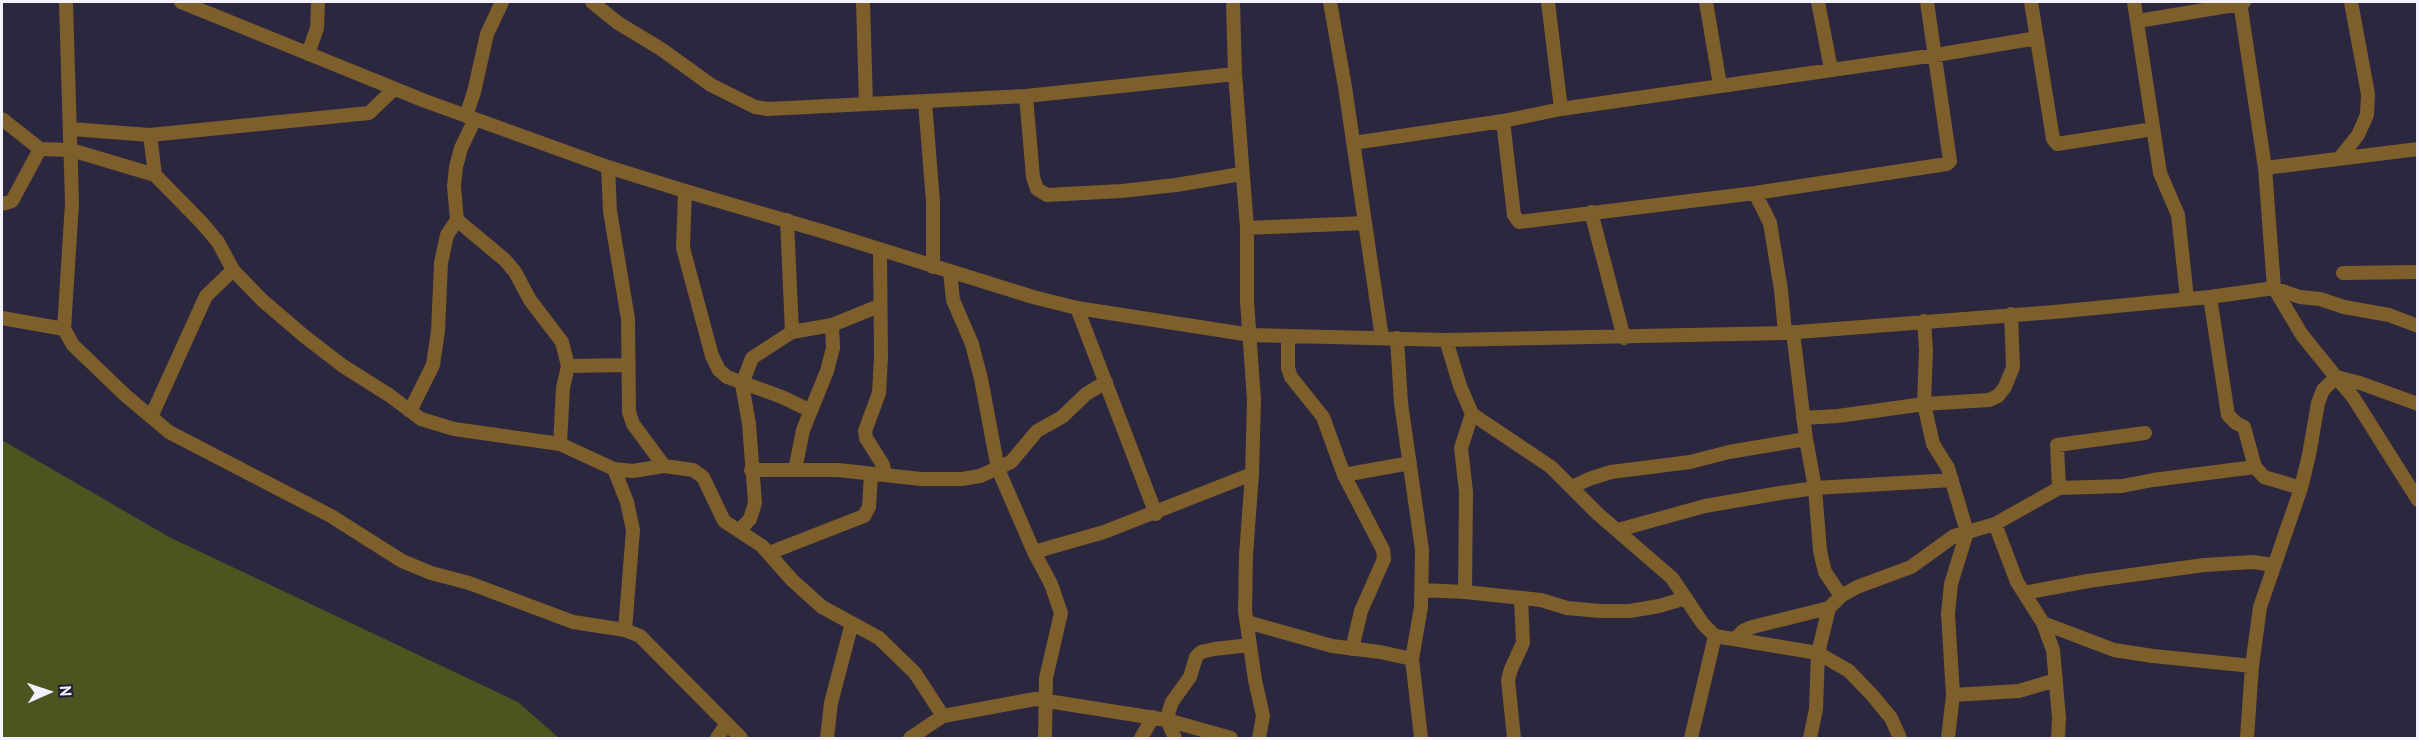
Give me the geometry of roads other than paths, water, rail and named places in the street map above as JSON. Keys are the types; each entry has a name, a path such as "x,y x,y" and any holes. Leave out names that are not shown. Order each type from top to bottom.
{"street":[{"path":"66,2 72,203 64,329 74,345 169,432 331,516 402,561 431,573 469,582 573,622 625,630 640,636 741,738"},
{"path":"181,2 470,118 685,192 787,220 1033,297 1077,308 1251,334 1288,337 1446,340 1624,338 1789,332 2210,297 2274,288 2300,297 2320,299 2344,307 2389,315 2418,326"},
{"path":"308,54 317,28 318,2"},
{"path":"410,411 433,365 438,332 441,263 447,235 456,220 454,186 456,167 470,118 487,34 502,2"},
{"path":"592,2 618,23 661,49 711,85 755,107 768,109 1026,96 1235,74"},
{"path":"863,2 866,103"},
{"path":"1233,2 1241,174 1247,228 1247,301 1254,400 1252,474 1246,555 1247,622 1263,716 1259,738"},
{"path":"1330,2 1345,87 1382,338"},
{"path":"1548,2 1561,109"},
{"path":"1706,2 1720,85"},
{"path":"1818,2 1831,69"},
{"path":"1503,121 1516,220 1523,222 1755,192 1949,163 1927,2"},
{"path":"2031,2 2053,139 2057,144 2153,129"},
{"path":"2134,2 2160,173 2178,215 2187,298"},
{"path":"2138,21 2241,2 2265,168 2274,288 2302,335 2353,397 2418,500"},
{"path":"2338,159 2358,135 2367,115 2368,94 2351,2"},
{"path":"1353,143 1503,121 1561,109 1936,55 2037,38"},
{"path":"71,129 150,135 369,113 394,89"},
{"path":"1026,96 1033,177 1036,189 1047,195 1122,191 1241,174"},
{"path":"925,102 933,202 933,267"},
{"path":"2,119 40,149 71,150 155,175 202,223 218,242 233,270 262,300 343,366 421,419 454,429 560,444 614,469 633,471 664,466 693,470 702,477 724,521 769,553 792,580 822,607 879,638 915,674 943,716"},
{"path":"150,135 155,175"},
{"path":"2,204 12,201 40,149"},
{"path":"2265,168 2418,149"},
{"path":"608,167 610,211 625,296 629,365 628,397 633,424 664,466"},
{"path":"685,192 683,248 712,356 719,370 727,378 782,397 811,411"},
{"path":"1755,192 1770,223 1815,488 1820,551 1825,572 1841,596"},
{"path":"1591,212 1624,338"},
{"path":"456,220 488,244 515,272 531,300 562,342 568,366 563,388 560,444"},
{"path":"787,220 792,332"},
{"path":"1247,228 1365,224"},
{"path":"769,553 864,516 869,507 878,474 883,465 866,438 865,431 879,393 880,250"},
{"path":"151,417 206,296 233,270"},
{"path":"950,271 953,300 972,344 981,379 998,469 1061,613 1046,678 1045,738"},
{"path":"2343,273 2418,272"},
{"path":"2210,297 2226,407 2231,420 2244,427 2255,467 2264,477 2301,488"},
{"path":"739,531 750,519 755,503 749,424 742,384 752,358 792,332 832,324 879,306"},
{"path":"1077,308 1156,514"},
{"path":"1803,418 1838,416 1924,404 1989,400 1998,396 2005,387 2013,367 2011,315"},
{"path":"2,318 64,329"},
{"path":"1924,321 1926,350 1924,404 1933,444 1945,462 1952,480 1967,532 1951,585 1948,614 1953,695 1948,738"},
{"path":"795,470 803,430 834,348 832,324"},
{"path":"1288,337 1288,368 1291,377 1323,417 1344,475 1383,550 1384,559 1361,611 1352,649"},
{"path":"1396,338 1401,403 1422,550 1422,590 1412,659 1421,738"},
{"path":"1446,340 1460,386 1472,414 1551,467 1598,514 1672,578 1703,624 1715,636 1818,653 1849,671 1891,718 1900,738"},
{"path":"568,366 629,365"},
{"path":"2336,377 2360,383 2418,405"},
{"path":"2247,738 2252,666 2260,607 2301,488 2318,403 2323,390 2336,377"},
{"path":"752,470 838,470 921,479 962,480 998,469 1011,462 1037,430 1062,417 1086,394 1106,382"},
{"path":"1465,592 1466,492 1461,448 1472,414"},
{"path":"2059,488 2057,445 2145,433"},
{"path":"1572,487 1611,472 1690,462 1729,452 1806,439"},
{"path":"1344,475 1410,463"},
{"path":"1735,639 1752,627 1829,608 1841,596 1857,587 1911,567 1940,544 1967,532 1995,524 2059,488 2122,486 2255,467"},
{"path":"614,469 627,502 633,530 625,630"},
{"path":"1034,552 1156,514 1252,474"},
{"path":"1618,530 1705,506 1815,488 1952,480"},
{"path":"1995,524 2017,582 2043,623 2053,650 2059,718 2058,738"},
{"path":"2024,593 2088,581 2204,565 2253,562 2273,565"},
{"path":"1422,590 1540,600 1567,608 1630,611 1686,598"},
{"path":"1514,738 1508,680 1510,669 1523,643 1521,598"},
{"path":"1810,738 1816,709 1818,653 1829,608"},
{"path":"1247,622 1309,640 1412,659"},
{"path":"827,738 831,703 852,623"},
{"path":"2043,623 2114,650 2252,666"},
{"path":"1691,738 1715,636"},
{"path":"1175,738 1167,720 1172,702 1190,677 1196,657 1208,651 1250,645"},
{"path":"1953,695 2019,692 2056,680"},
{"path":"910,738 943,716 1024,700 1153,717 1231,738"},
{"path":"1141,738 1153,717"},
{"path":"717,738 726,725"}]}
